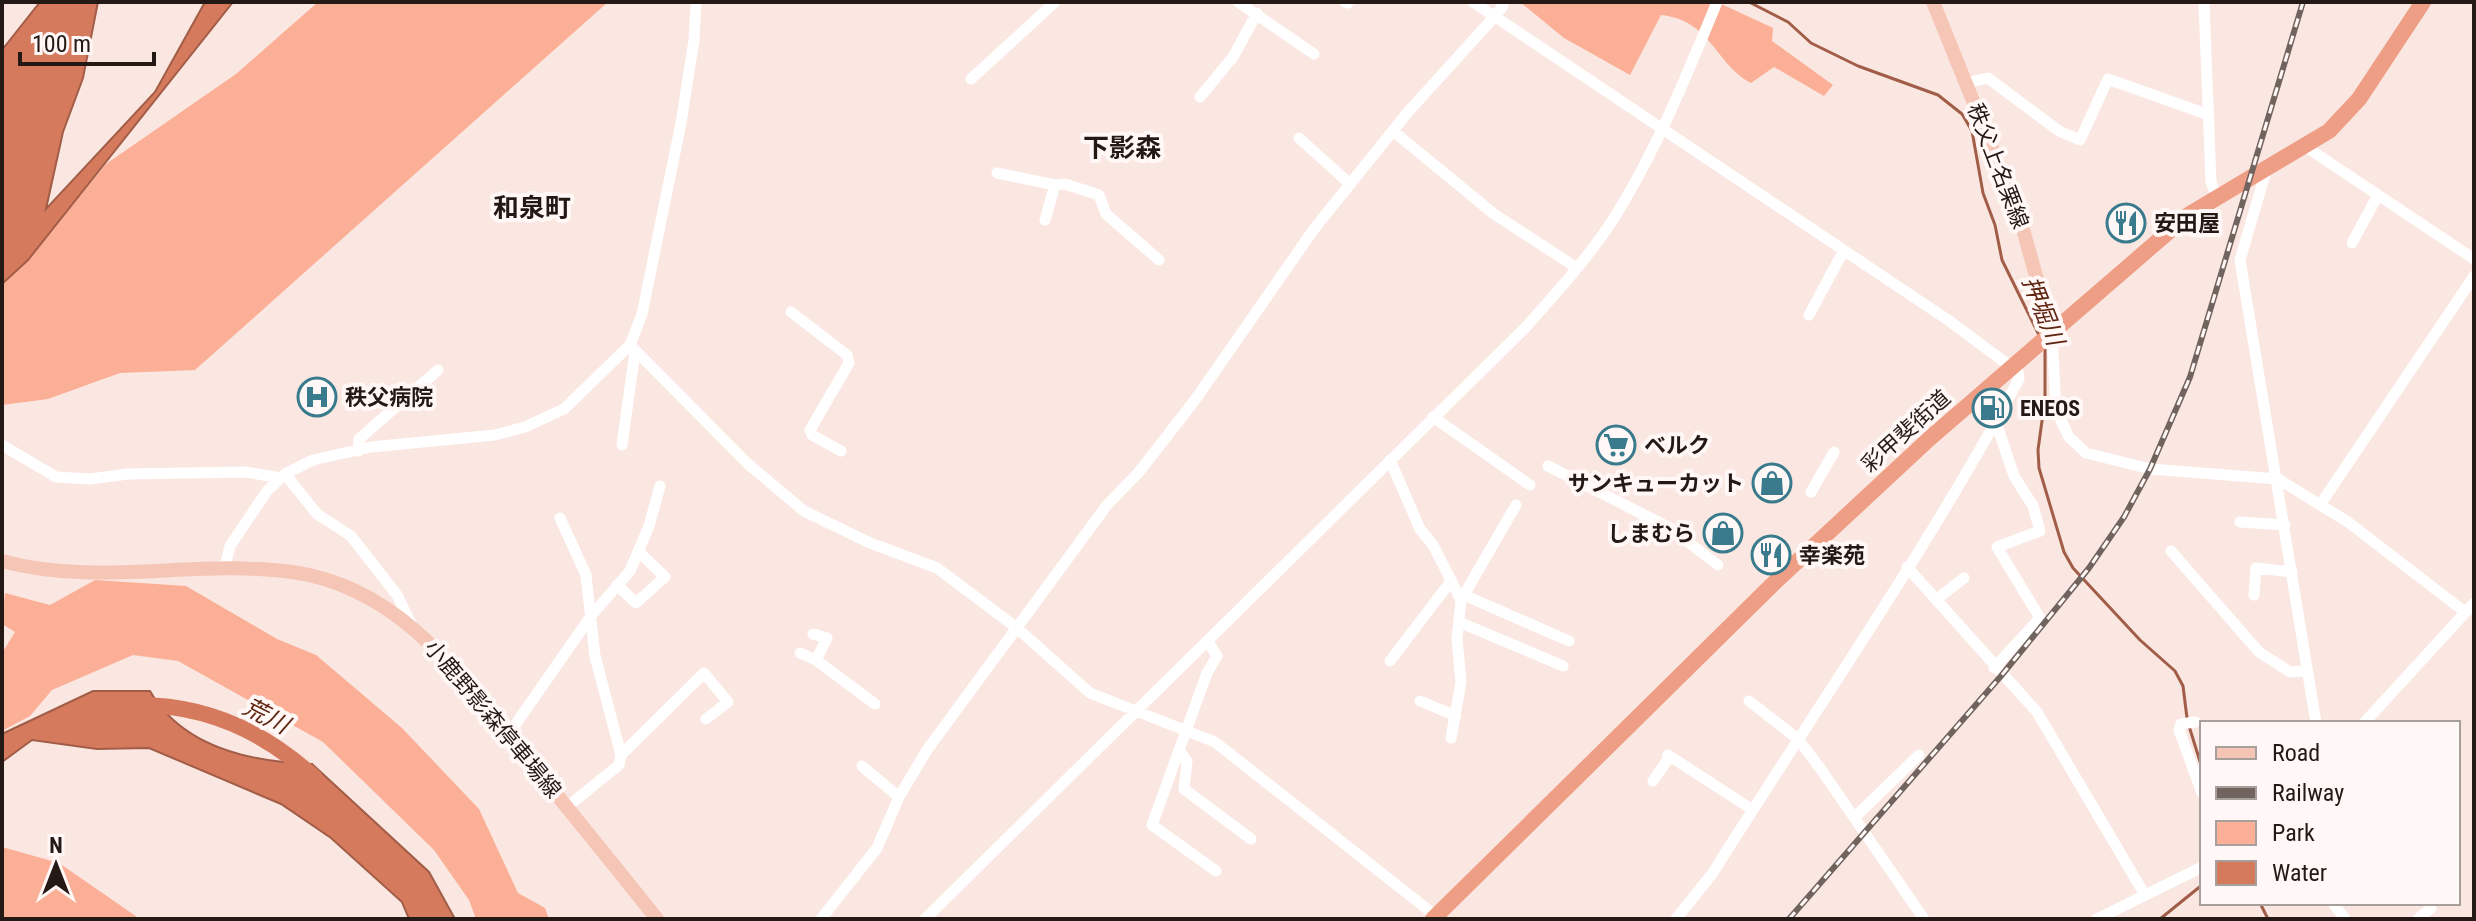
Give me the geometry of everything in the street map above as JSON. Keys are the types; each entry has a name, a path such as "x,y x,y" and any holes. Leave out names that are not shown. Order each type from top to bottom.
{"highway":[{"name":"彩甲斐街道","path":"1435,917 1773,584 1929,439 2188,215 2216,195 2306,147 2346,115 2423,2"}],"main road":[{"name":"秩父上名栗線","path":"1933,2 2019,215 2048,336"},
{"name":"小鹿野影森停車場線","path":"2,561 44,570 294,572 357,592 412,626 456,669 657,919"}],"street":[{"path":"622,445 632,349 681,123 694,40 696,2"},
{"path":"971,79 1055,2"},
{"path":"1238,2 1314,54"},
{"path":"1473,2 1843,252 2019,362 2019,379 1996,422 1907,567 1697,897 1676,919"},
{"path":"821,919 877,848 899,797 927,750 1107,505 1139,472 1195,400 1248,321 1350,184 1496,15 1503,6 1500,2"},
{"path":"925,919 1526,327 1577,268 1615,217 1661,130 1717,2"},
{"path":"2204,2 2211,182 2216,195"},
{"path":"1200,97 1233,57 1257,13"},
{"path":"1966,83 1988,78 2059,131 2080,140 2108,79 2209,115"},
{"path":"1393,131 1494,214 1577,268"},
{"path":"1299,138 1350,184"},
{"path":"2306,147 2474,259"},
{"path":"2267,168 2240,260 2316,721"},
{"path":"997,173 1055,185 1065,184 1099,195 1106,214 1159,260"},
{"path":"1045,220 1055,185"},
{"path":"2352,243 2378,195"},
{"path":"1809,315 1843,252"},
{"path":"2320,505 2474,276"},
{"path":"791,312 847,355 849,363 810,430 812,435 841,451"},
{"path":"2048,336 2056,410 2069,437 2086,453 2150,469 2278,479 2472,606 2366,721"},
{"path":"224,570 230,546 267,491 283,476 313,460 406,441 495,435 525,427 564,409 632,349"},
{"path":"632,349 748,464 804,511 870,543 937,568 1017,628 1090,693 1215,742 1435,917"},
{"path":"358,451 359,439 438,370"},
{"path":"1433,417 1530,485"},
{"path":"1994,668 2040,618 1997,547 2040,531 2033,506 2014,476 1996,422"},
{"path":"2,445 56,477 90,479 128,474 246,472 283,476 317,514 351,536 397,595 412,626"},
{"path":"1811,492 1834,452"},
{"path":"1390,460 1420,529 1462,597 1569,641"},
{"path":"1548,466 1670,528 1718,565"},
{"path":"508,735 639,552 660,486"},
{"path":"1451,738 1461,682 1459,622 1462,597 1516,505"},
{"path":"560,518 586,575 595,656 621,755 619,765 567,807"},
{"path":"2240,522 2285,525"},
{"path":"2171,551 2259,652 2290,672 2307,671"},
{"path":"617,585 636,603 665,577 639,552"},
{"path":"1907,567 1994,668 2037,712 2145,895"},
{"path":"2254,595 2256,568 2292,572"},
{"path":"1937,599 1964,578"},
{"path":"1390,661 1451,581"},
{"path":"1459,622 1563,666"},
{"path":"813,634 827,638 816,660"},
{"path":"1208,642 1217,656 1207,673 1189,731 1152,825 1216,871"},
{"path":"800,653 816,660 875,704"},
{"path":"621,755 704,673 728,702 706,719"},
{"path":"1420,701 1456,716"},
{"path":"1749,701 1798,739 1924,919"},
{"path":"2190,723 2179,730 2200,788"},
{"path":"1181,753 1187,761 1184,789 1251,839"},
{"path":"1854,818 1919,755"},
{"path":"1653,781 1669,756 1753,810"},
{"path":"862,766 899,797"},
{"path":"2098,919 2200,868"},
{"path":"2418,919 2431,908"}],"green space":[{"path":"318,2 608,2 195,370 120,373 48,399 2,405 2,284 28,260 106,164 236,74"},
{"path":"1520,2 1717,2 1773,28 1772,41 1833,85 1824,96 1774,67 1751,83 1739,75 1691,25 1661,15 1630,75 1564,38"},
{"path":"95,580 186,586 277,639 316,655 402,728 479,809 518,893 545,908 549,919 476,919 469,900 434,850 323,742 178,661 133,655 52,690 30,716 2,731 2,653 15,632 2,624 5,593 50,605"},
{"path":"2,847 59,863 140,919 2,919"}],"water":[{"path":"40,2 98,2 83,78 63,132 46,209 155,92 205,2 233,2 28,260 2,284 2,50"},
{"path":"93,691 150,691 180,726 220,748 265,760 312,764 429,872 455,919 409,919 402,902 331,838 281,804 149,748 97,749 32,740 2,762 2,734"}],"waterway":[{"name":"押堀川","path":"1749,2 1788,22 1811,43 1858,66 1938,95 1962,114 1972,131 1983,193 1995,225 2002,260 2039,335"},
{"name":"押堀川","path":"2045,349 2045,399 2038,450 2039,468 2064,552 2073,568 2140,640 2175,671 2183,686 2187,718"},
{"name":"荒川","path":"139,705 188,710 234,724 276,747 315,778"},
{"name":"押堀川","path":"2189,726 2200,762"},
{"path":"2160,919 2200,887"},
{"path":"2261,905 2268,919"}],"railway":[{"path":"1789,919 2001,676 2089,568 2124,517 2150,469 2190,377 2303,2"}],"place":[{"name":"安田屋","path":"2126,223"},
{"name":"秩父病院","path":"317,397"},
{"name":"ENEOS","path":"1992,408"},
{"name":"ベルク","path":"1616,445"},
{"name":"サンキューカット","path":"1772,483"},
{"name":"しまむら","path":"1723,533"},
{"name":"幸楽苑","path":"1771,555"}],"district":[{"name":"下影森","path":"1122,148"},
{"name":"和泉町","path":"532,208"}]}
